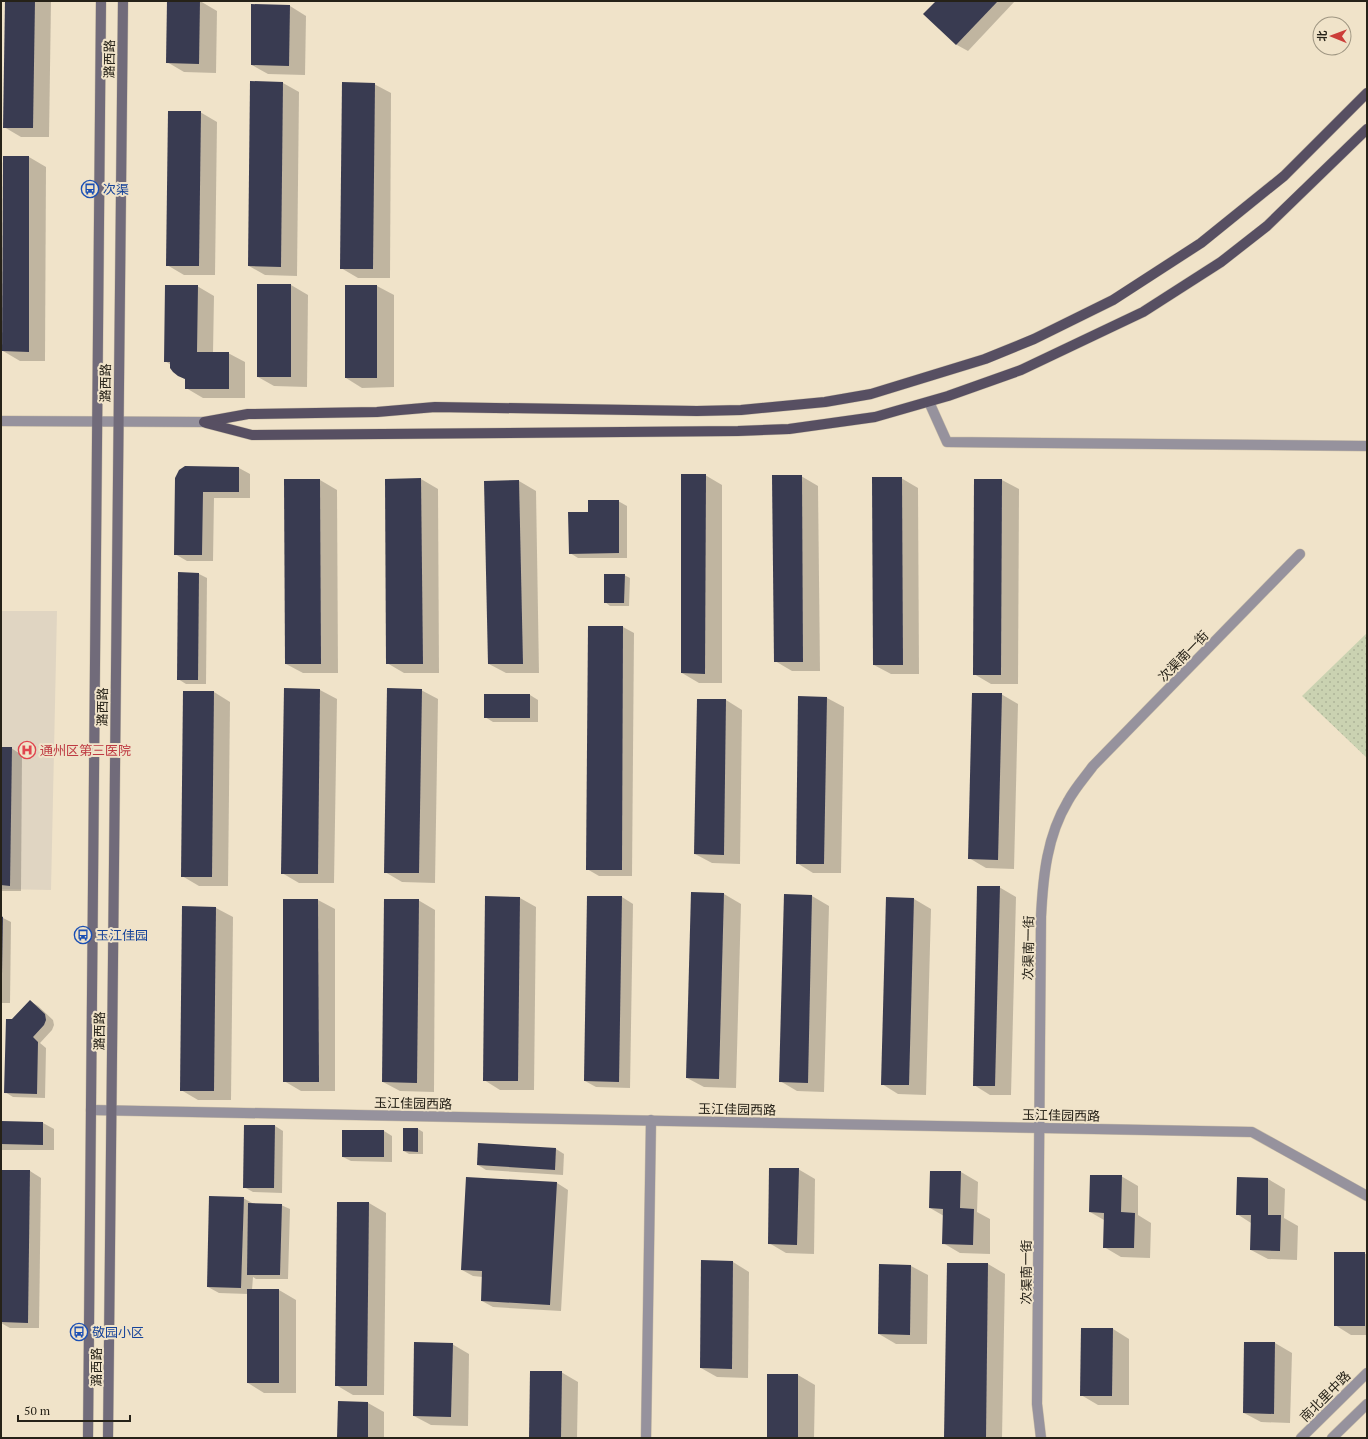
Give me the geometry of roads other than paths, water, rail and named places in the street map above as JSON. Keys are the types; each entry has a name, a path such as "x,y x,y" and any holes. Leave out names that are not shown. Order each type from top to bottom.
{"main road":[{"name":"潞西路","path":"88,1438 101,1"},
{"name":"潞西路","path":"108,1438 123,1"},
{"path":"204,422 248,414 377,412 435,407 697,411 741,410 817,403 871,394 985,359 1034,339 1113,300 1201,243 1284,176 1367,93"},
{"path":"204,422 252,435 738,431 789,429 875,417 948,396 1021,370 1143,312 1221,262 1267,226 1367,129"}],"street":[{"path":"929,402 948,442 1367,446"},
{"path":"1,421 204,422"},
{"name":"次渠南一街","path":"1042,1438 1037,1404 1041,917 1043,878 1052,834 1068,800 1093,766 1300,554"},
{"name":"玉江佳园西路","path":"91,1110 1252,1132 1367,1196"},
{"path":"646,1438 651,1120"},
{"name":"南北里中路","path":"1301,1438 1367,1373"},
{"path":"1332,1438 1367,1404"}],"place":[{"name":"次渠","path":"90,189"},
{"name":"通州区第三医院","path":"27,750"},
{"name":"玉江佳园","path":"83,935"},
{"name":"敬园小区","path":"79,1332"}]}
